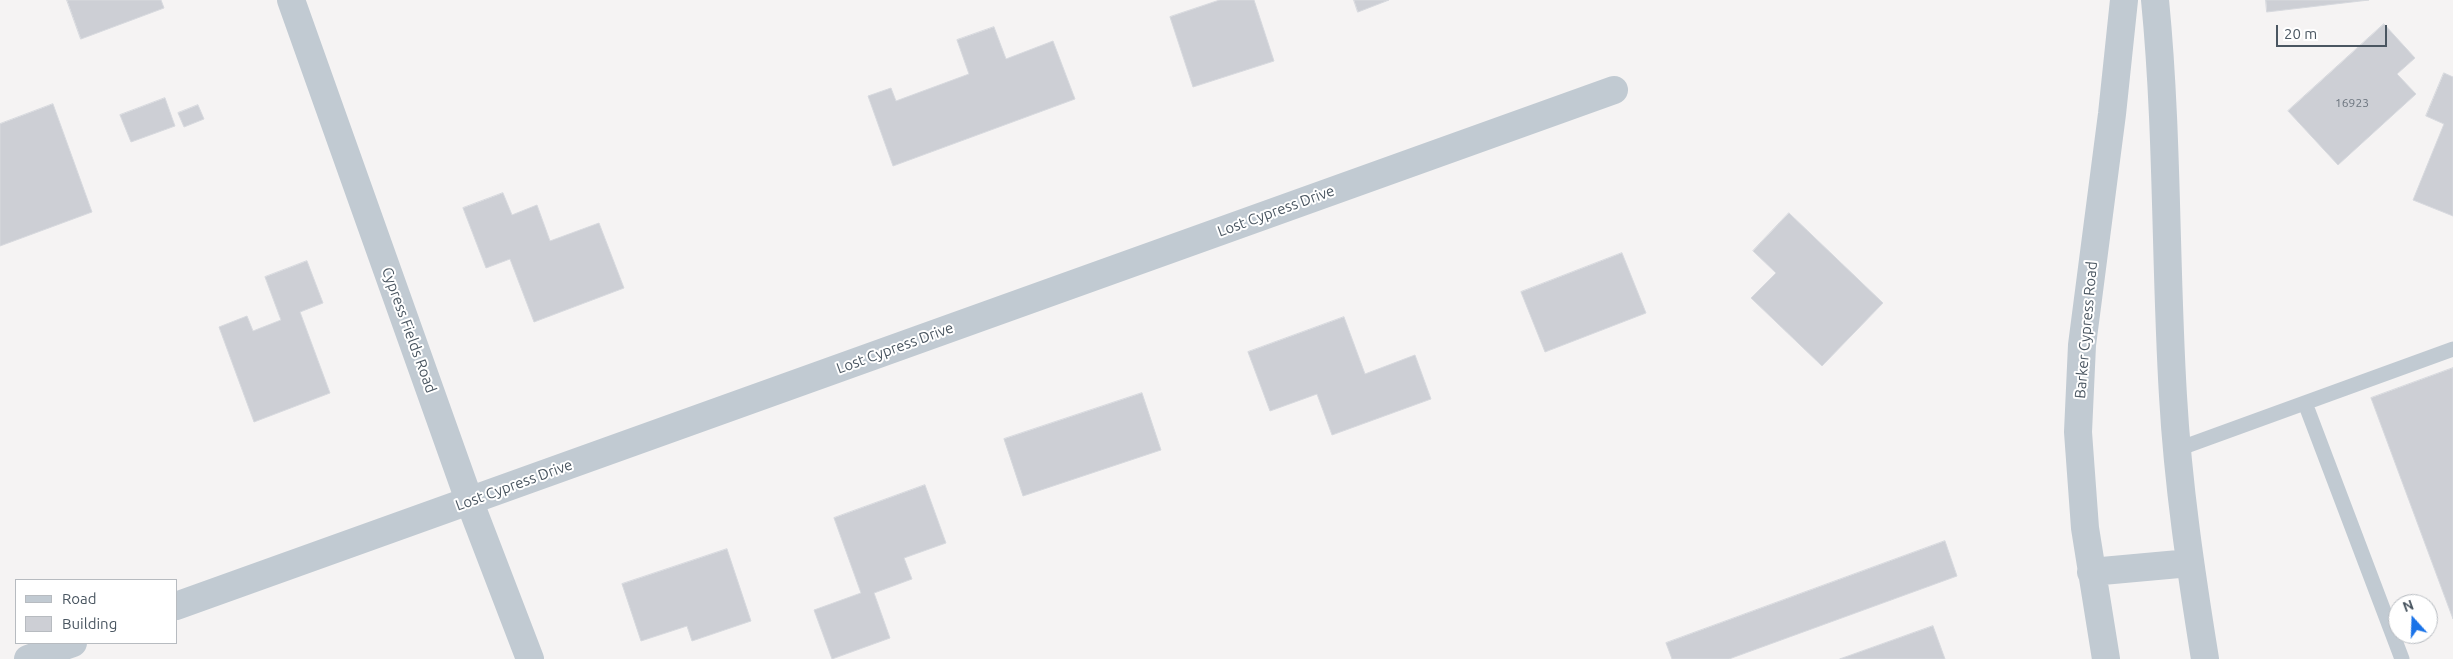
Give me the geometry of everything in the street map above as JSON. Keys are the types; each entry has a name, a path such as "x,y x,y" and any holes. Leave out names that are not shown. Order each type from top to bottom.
{"street":[{"name":"Cypress Fields Road","path":"291,0 470,500 530,659"},
{"name":"Barker Cypress Road","path":"2106,659 2085,528 2078,432 2082,345 2112,114 2124,0"},
{"path":"2155,0 2162,68 2173,398 2184,531 2204,659"},
{"name":"Lost Cypress Drive","path":"178,605 1614,90"},
{"path":"2091,572 2190,562"},
{"path":"28,659 70,644"}],"lane":[{"path":"2178,449 2453,349"},
{"path":"2306,403 2402,659"}],"building":[{"path":"67,0 161,0 164,8 81,39"},
{"path":"1220,0 1254,0 1274,61 1193,87 1170,17"},
{"path":"1354,0 1389,0 1358,12"},
{"path":"2266,0 2369,0 2267,12"},
{"path":"2384,24 2415,58 2397,74 2416,94 2338,165 2288,111"},
{"path":"994,27 1006,59 1053,41 1075,99 893,166 868,96 891,88 896,101 969,74 957,40"},
{"path":"2444,73 2453,77 2453,216 2413,200 2444,124 2426,116"},
{"path":"165,98 175,126 131,142 120,115"},
{"path":"53,104 92,212 0,246 0,124"},
{"path":"198,105 204,119 184,127 178,113"},
{"path":"503,193 512,215 537,205 550,241 599,223 624,288 534,322 510,259 486,268 463,208"},
{"path":"1789,213 1883,303 1822,366 1751,298 1776,273 1753,251"},
{"path":"1622,253 1646,313 1545,352 1521,292"},
{"path":"307,261 323,303 300,312 330,393 254,422 219,327 247,316 253,331 281,320 265,277"},
{"path":"1344,317 1365,374 1415,355 1431,399 1332,435 1317,394 1270,411 1248,352"},
{"path":"2453,368 2453,619 2371,398"},
{"path":"1142,393 1161,450 1023,496 1004,439"},
{"path":"925,485 946,543 904,558 912,579 874,593 890,638 832,659 814,610 861,593 834,518"},
{"path":"1945,541 1957,576 1729,659 1672,659 1666,643"},
{"path":"727,549 751,621 692,641 687,626 641,641 622,584"},
{"path":"1933,626 1945,659 1840,659"}]}
